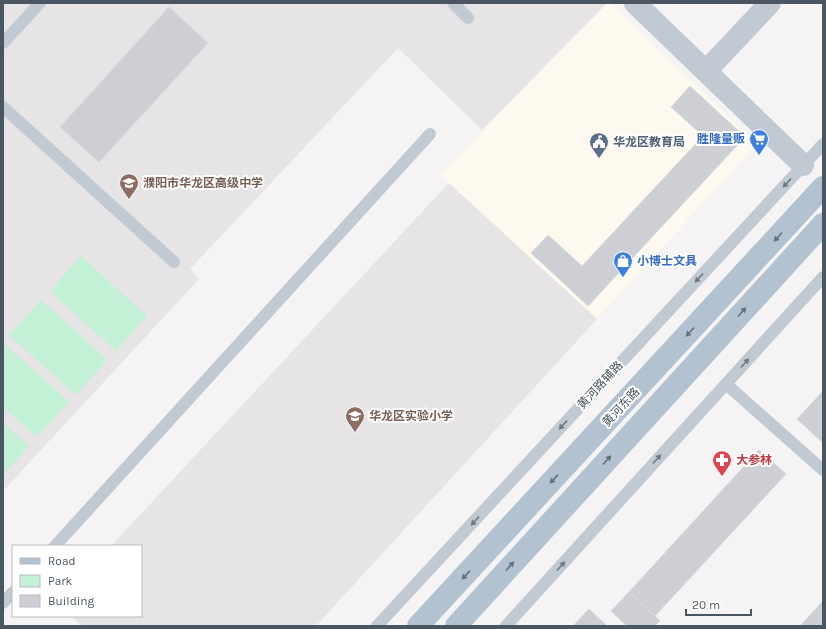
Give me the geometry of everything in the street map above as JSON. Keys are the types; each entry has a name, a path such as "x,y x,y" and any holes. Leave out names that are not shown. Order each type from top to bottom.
{"main road":[{"name":"黄河东路","path":"418,626 823,187"},
{"name":"黄河东路","path":"456,626 823,224"}],"street":[{"path":"635,3 803,165"},
{"path":"706,71 770,3"}],"lane":[{"path":"3,43 40,3"},
{"path":"453,3 468,18"},
{"path":"3,107 174,262"},
{"path":"56,545 430,134"},
{"name":"黄河路辅路","path":"377,626 823,144"},
{"path":"506,626 823,277"},
{"path":"726,384 823,470"},
{"path":"3,603 12,593"}],"shaded area":[{"name":"濮阳市华龙区高级中学","path":"3,3 607,3 482,130 398,48 190,269 199,279 3,491"},
{"name":"华龙区教育局","path":"607,3 610,3 757,144 597,319 440,175"},
{"name":"华龙区实验小学","path":"449,183 597,319 316,626 82,626 72,617 142,617 142,545 112,545"}],"green space":[{"path":"81,256 147,316 116,351 50,291"},
{"path":"41,300 107,360 76,395 9,335"},
{"path":"3,343 69,402 37,437 3,407"},
{"path":"3,423 29,446 3,475"}],"building":[{"path":"169,7 208,43 99,162 60,127"},
{"path":"690,86 745,137 588,306 531,253 548,235 582,266 703,136 671,107"},
{"path":"823,391 823,443 797,419"},
{"path":"759,450 786,474 655,616 629,592"},
{"path":"629,592 660,621 655,626 627,626 611,611"},
{"path":"823,601 823,626 800,626"},
{"path":"589,609 607,626 573,626"}],"place":[{"name":"胜隆量贩","path":"759,156"},
{"name":"华龙区教育局","path":"599,159"},
{"name":"濮阳市华龙区高级中学","path":"129,200"},
{"name":"小博士文具","path":"623,278"},
{"name":"华龙区实验小学","path":"355,433"},
{"name":"大参林","path":"722,477"}]}
